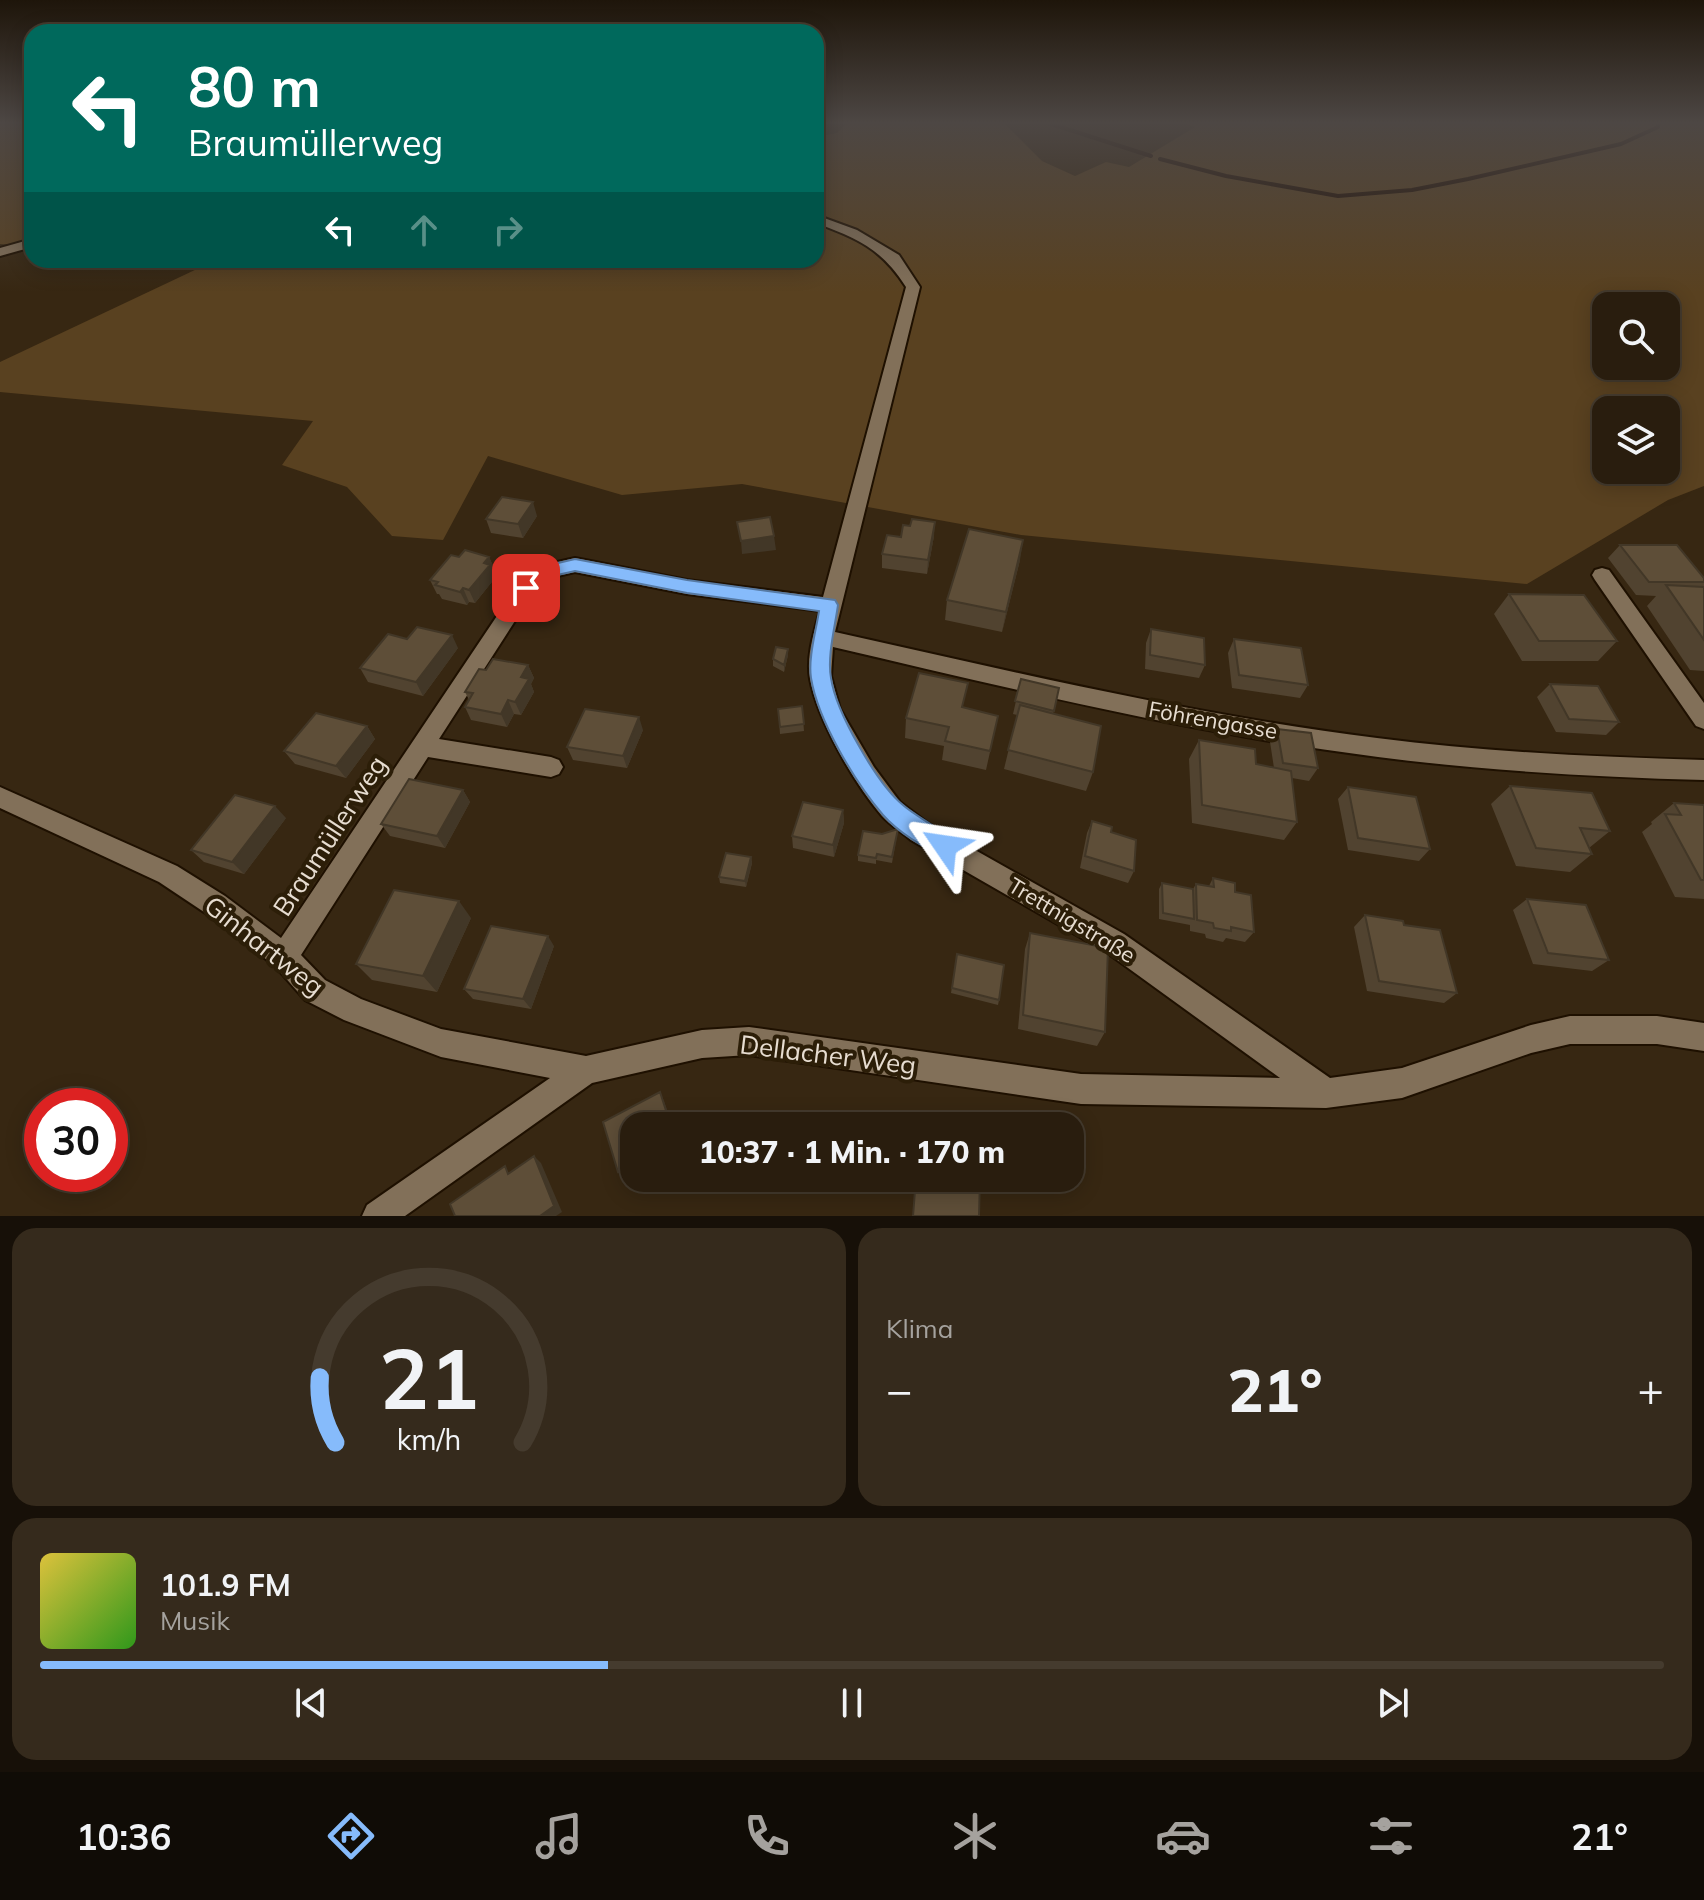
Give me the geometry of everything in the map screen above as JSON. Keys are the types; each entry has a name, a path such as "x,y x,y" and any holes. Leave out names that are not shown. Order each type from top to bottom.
{"street":[{"name":"Trettnigstraße","path":"824,222 853,233 894,258 913,287 823,637 820,676 830,711 866,774 892,810 920,832 1115,943 1326,1093"},
{"path":"0,252 24,245"},
{"name":"Braumüllerweg","path":"284,957 526,588 547,571 575,565 687,587 829,605"},
{"path":"1602,575 1704,720"},
{"name":"Föhrengasse","path":"823,637 1081,697 1382,748 1511,762 1704,770"},
{"path":"422,746 551,767"},
{"name":"Ginhartweg","path":"0,797 168,874 216,905 284,957 315,990 354,1010 441,1043 586,1070"},
{"path":"1326,1093 1402,1083 1531,1039 1570,1030 1657,1030 1704,1037"},
{"name":"Dellacher Weg","path":"378,1216 586,1070 702,1044 749,1041 1081,1089 1326,1093"}],"shaded area":[{"path":"0,179 24,179 24,246 0,244"},
{"path":"824,179 1704,179 1704,486 1668,500 1527,584 1021,535 742,484 622,495 488,456 443,540 392,536 347,487 282,465 313,421 0,392 0,362 199,268 824,268"}],"building":[{"path":"502,497 533,502 518,524 486,519"},
{"path":"770,517 774,536 741,541 737,522"},
{"path":"912,519 935,522 928,560 882,554 887,535 901,537 903,525 910,526"},
{"path":"969,529 1023,540 1006,612 947,600"},
{"path":"1620,545 1677,545 1704,582 1649,582"},
{"path":"465,550 489,557 484,563 490,565 469,590 463,588 460,592 435,585 438,582 430,580 451,555 459,557"},
{"path":"1666,585 1704,587 1704,640"},
{"path":"1509,594 1584,595 1617,641 1539,641"},
{"path":"417,627 452,635 416,682 360,668 388,634 407,639"},
{"path":"1151,629 1204,638 1205,665 1150,655"},
{"path":"1234,639 1301,648 1308,685 1239,675"},
{"path":"776,647 788,649 784,665 773,659"},
{"path":"493,659 528,665 521,677 529,679 515,702 508,700 501,714 465,707 473,693 465,692 479,669 486,670"},
{"path":"919,673 968,683 962,707 998,716 990,751 945,741 949,727 906,718"},
{"path":"1021,679 1059,688 1054,711 1015,701"},
{"path":"1550,684 1598,686 1619,722 1569,719"},
{"path":"1020,705 1101,726 1093,772 1008,750"},
{"path":"802,706 804,724 780,727 778,709"},
{"path":"585,709 639,717 623,756 567,747"},
{"path":"316,713 367,726 336,766 284,751"},
{"path":"1277,729 1311,733 1318,768 1283,763"},
{"path":"1199,740 1255,749 1256,764 1291,771 1297,822 1202,805"},
{"path":"409,779 463,790 437,836 381,824"},
{"path":"1510,786 1592,793 1610,831 1580,828 1592,854 1536,848"},
{"path":"1348,787 1416,797 1430,849 1358,838"},
{"path":"235,795 275,806 232,862 191,850"},
{"path":"803,802 843,810 833,845 792,836"},
{"path":"1674,803 1704,805 1704,880 1701,880 1665,814 1681,815"},
{"path":"1092,821 1112,827 1111,832 1136,840 1134,871 1085,856"},
{"path":"898,829 892,857 858,855 863,831 882,834"},
{"path":"726,853 751,857 745,881 719,877"},
{"path":"1213,878 1235,883 1235,892 1251,895 1254,932 1231,927 1231,931 1214,928 1213,923 1197,920 1196,884 1214,887"},
{"path":"1162,883 1193,889 1194,919 1163,913"},
{"path":"394,890 459,901 423,976 356,964"},
{"path":"1527,899 1586,905 1609,960 1548,953"},
{"path":"1365,915 1440,930 1457,993 1379,981"},
{"path":"491,926 548,936 523,999 464,989"},
{"path":"1030,933 1108,948 1105,1032 1023,1015"},
{"path":"957,954 1004,965 999,1000 952,988"},
{"path":"660,1092 666,1112 622,1112"},
{"path":"620,1113 618,1172 603,1122"},
{"path":"534,1156 554,1206 540,1216 455,1216 450,1204 505,1166 508,1174"},
{"path":"915,1192 980,1192 979,1216 913,1216"}],"waterway":[{"path":"1241,179 1338,196 1412,190 1469,179"}],"route":[{"path":"526,588 547,571 575,565 687,587 829,605 820,676 839,730 892,810 920,832 945,846"}]}
